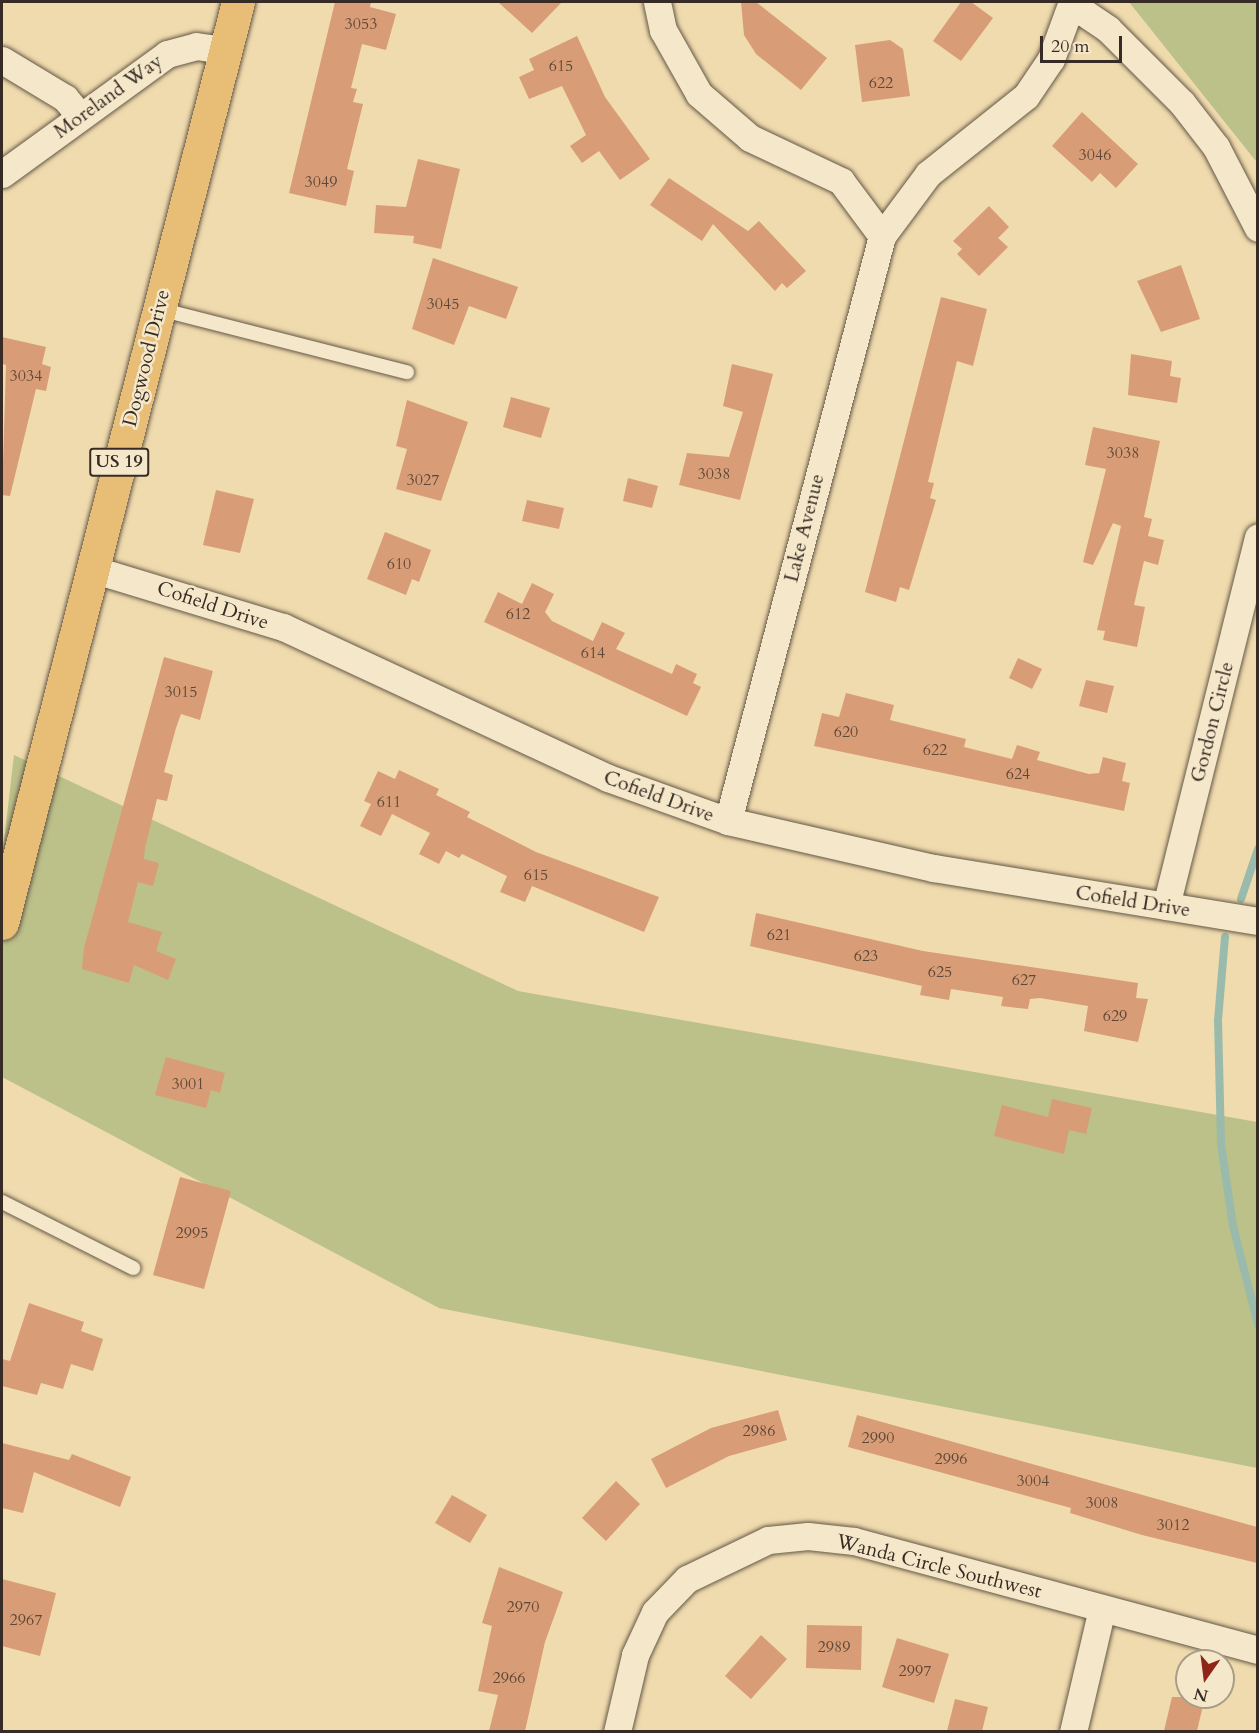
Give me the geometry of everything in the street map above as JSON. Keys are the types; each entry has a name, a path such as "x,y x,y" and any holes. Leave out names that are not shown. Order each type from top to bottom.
{"main road":[{"name":"Dogwood Drive","path":"2,923 238,2"}],"street":[{"path":"657,2 663,30 699,94 750,138 841,181 882,236 928,174 1026,96 1051,59 1071,6 1108,29 1182,103 1216,147 1257,228"},
{"name":"Moreland Way","path":"2,174 167,54 196,46 225,50"},
{"path":"2,60 65,98 80,116"},
{"name":"Lake Avenue","path":"728,821 882,236"},
{"name":"Gordon Circle","path":"1166,906 1257,537"},
{"name":"Cofield Drive","path":"92,568 283,627 608,778 728,821 934,868 1257,921"},
{"name":"Wanda Circle Southwest","path":"617,1731 635,1655 655,1612 687,1579 768,1540 808,1536 854,1541 1257,1650"},
{"path":"1073,1731 1102,1608"}],"lane":[{"path":"159,309 406,372"},
{"path":"2,1202 133,1268"}],"green space":[{"path":"1129,2 1257,2 1257,161 1255,160"},
{"path":"14,755 518,991 1257,1122 1257,1468 439,1308 2,1077 2,858"}],"building":[{"path":"335,2 371,2 370,7 396,14 386,50 362,44 351,88 357,89 353,102 363,104 347,169 354,171 346,206 289,193"},
{"path":"498,2 562,2 532,33"},
{"path":"741,2 756,2 827,58 801,90 756,54 744,35"},
{"path":"961,2 971,2 993,18 961,61 933,41"},
{"path":"577,36 605,97 650,159 620,180 599,151 582,163 570,146 586,135 562,86 529,99 519,77 534,70 529,59"},
{"path":"890,40 903,49 910,96 862,102 855,45"},
{"path":"1082,112 1138,164 1116,188 1100,173 1092,182 1052,146"},
{"path":"418,159 460,169 441,249 413,243 414,236 374,233 376,205 406,207"},
{"path":"669,178 748,231 759,221 806,271 787,288 782,283 775,291 713,224 702,241 650,205"},
{"path":"989,206 1009,227 998,238 1008,247 979,276 957,254 962,249 953,241"},
{"path":"433,258 518,287 506,319 469,306 454,345 412,329"},
{"path":"1181,265 1200,319 1161,332 1137,281"},
{"path":"941,297 987,309 973,366 957,361 928,482 934,483 930,498 936,500 909,590 900,587 896,602 865,592"},
{"path":"2,337 46,347 42,364 51,367 46,391 36,389 10,496 2,495 6,365 2,364"},
{"path":"1131,354 1172,361 1170,376 1181,378 1177,403 1128,395"},
{"path":"732,364 773,374 740,500 679,485 687,453 729,457 743,412 723,406"},
{"path":"511,397 550,408 541,438 503,427"},
{"path":"407,400 468,422 441,501 396,489 407,449 396,446"},
{"path":"1093,427 1160,441 1144,517 1152,519 1148,536 1164,540 1158,565 1144,561 1134,605 1145,607 1137,647 1103,640 1105,631 1097,630 1121,526 1113,523 1093,565 1083,562 1106,469 1085,465"},
{"path":"628,478 658,486 652,508 623,501"},
{"path":"216,490 254,499 240,553 203,545"},
{"path":"527,500 564,508 559,529 522,521"},
{"path":"385,532 431,550 419,582 412,579 406,595 367,579"},
{"path":"532,583 554,594 545,612 552,621 593,641 602,622 625,633 616,649 672,674 676,664 697,674 693,683 701,687 687,716 484,622 498,592 522,604"},
{"path":"164,657 213,671 200,720 181,714 176,728 164,772 173,775 167,801 157,799 145,848 144,859 159,863 153,886 138,882 128,922 162,932 156,951 176,959 168,980 134,965 129,983 82,969 84,948"},
{"path":"1018,658 1042,669 1032,689 1009,678"},
{"path":"1086,680 1114,686 1107,713 1079,706"},
{"path":"846,693 894,705 890,720 966,739 964,747 1012,759 1017,745 1040,752 1037,760 1089,774 1099,773 1103,757 1126,763 1122,781 1130,783 1124,811 814,746 822,713 839,717"},
{"path":"399,770 439,789 436,795 470,812 467,817 536,852 659,897 644,932 532,886 525,902 500,892 507,876 462,854 459,858 446,851 439,864 419,854 430,833 392,814 381,836 360,826 371,804 364,801 378,771 395,779"},
{"path":"756,913 923,951 1138,983 1136,998 1148,999 1138,1042 1084,1031 1088,1006 1040,998 1030,999 1028,1009 1001,1006 1003,997 951,989 949,1000 920,995 922,986 750,946"},
{"path":"166,1057 225,1073 220,1093 211,1090 206,1108 155,1095"},
{"path":"1052,1099 1092,1108 1086,1134 1069,1130 1064,1154 994,1136 1002,1105 1048,1117"},
{"path":"180,1177 231,1191 204,1289 153,1275"},
{"path":"29,1303 84,1322 81,1331 103,1339 93,1371 71,1364 63,1389 41,1383 37,1395 2,1386 2,1359 10,1361"},
{"path":"778,1410 787,1440 729,1456 666,1488 651,1459 711,1428"},
{"path":"857,1415 1257,1527 1257,1563 1142,1535 1070,1513 1071,1508 848,1447"},
{"path":"2,1443 69,1460 72,1454 131,1477 120,1507 34,1472 23,1513 2,1508"},
{"path":"616,1481 640,1504 606,1541 582,1518"},
{"path":"452,1495 487,1515 470,1543 435,1523"},
{"path":"499,1567 563,1592 545,1642 525,1731 489,1731 498,1695 478,1691 492,1626 482,1623"},
{"path":"2,1579 56,1593 40,1656 2,1646"},
{"path":"807,1625 862,1626 861,1670 806,1668"},
{"path":"761,1635 787,1659 751,1699 725,1676"},
{"path":"897,1638 949,1654 934,1703 882,1687"},
{"path":"1172,1697 1175,1697 1175,1709 1202,1709 1197,1731 1164,1731"},
{"path":"955,1699 988,1707 982,1731 947,1731"}],"waterway":[{"path":"1241,899 1258,849"},
{"path":"1225,937 1218,1020 1221,1144 1233,1226 1258,1325"}]}
